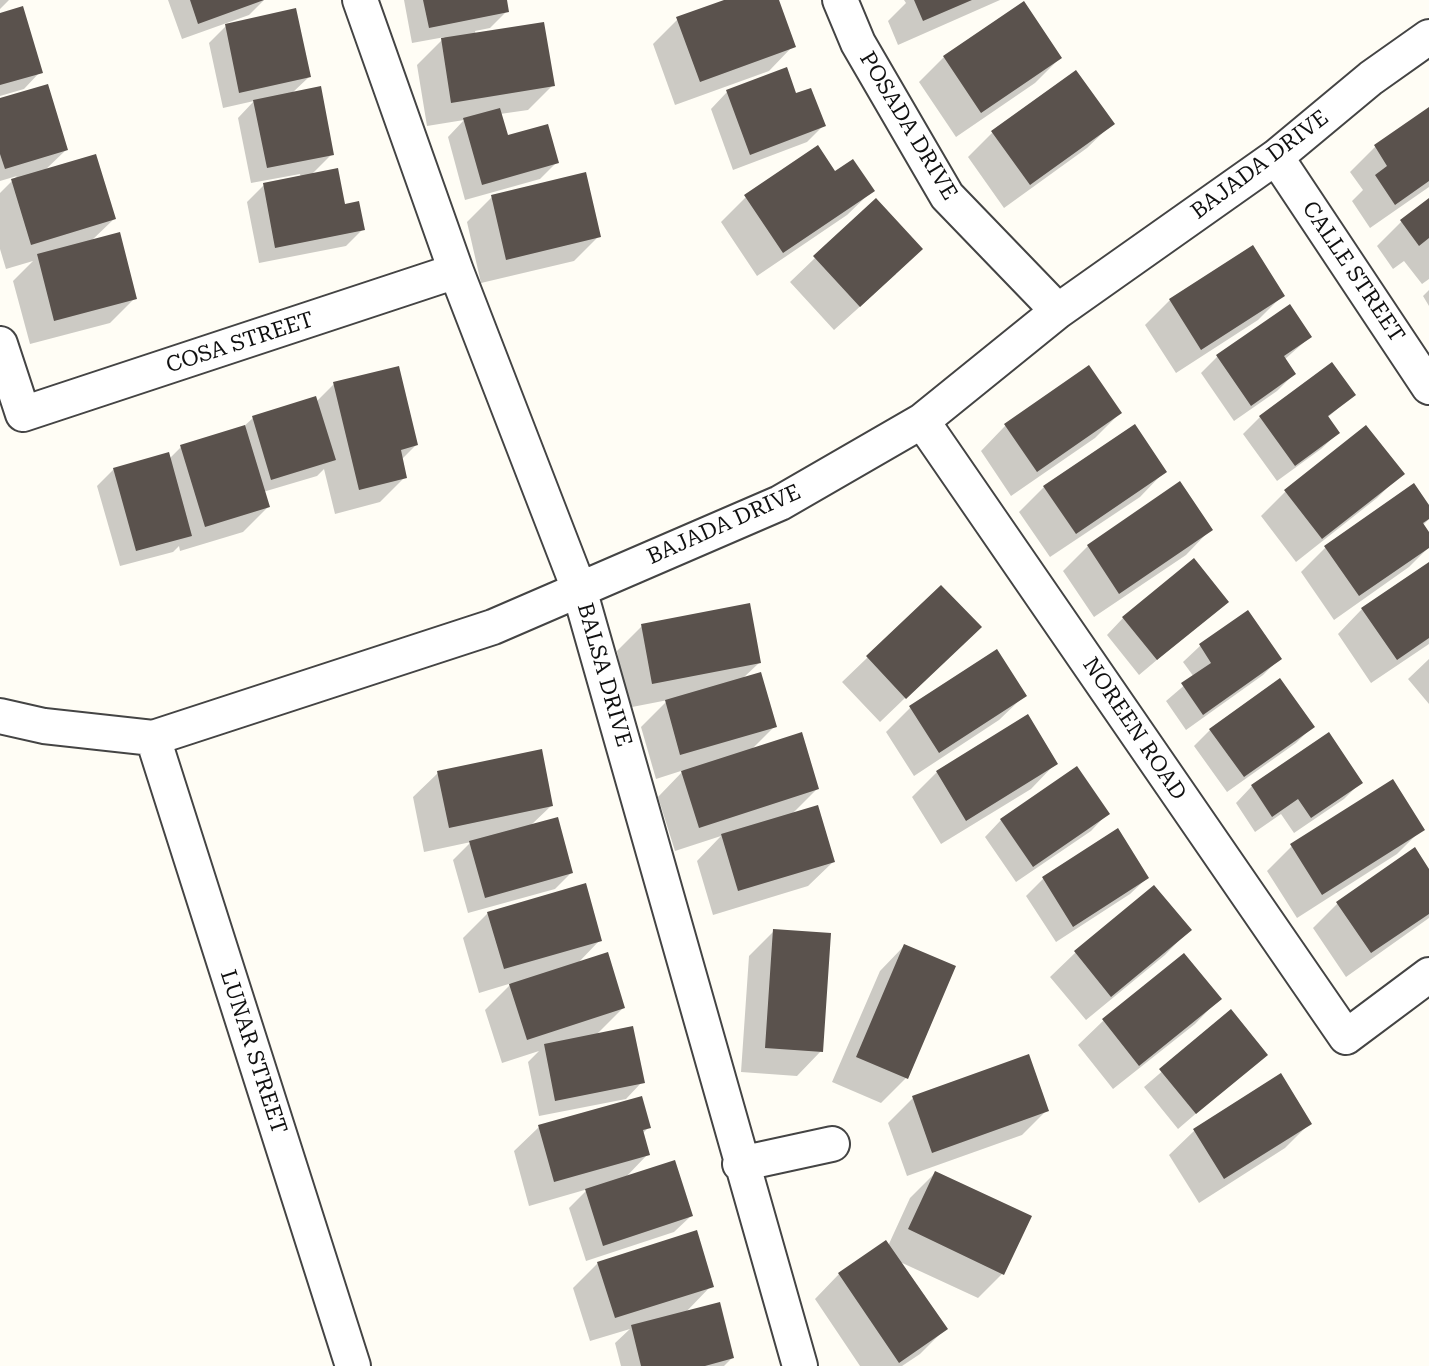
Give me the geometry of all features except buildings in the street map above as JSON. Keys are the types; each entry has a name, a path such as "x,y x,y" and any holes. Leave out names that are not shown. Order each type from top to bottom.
{"street":[{"name":"BALSA DRIVE","path":"360,0 456,271 579,589 740,1164 800,1366"},
{"name":"POSADA DRIVE","path":"840,0 858,43 947,196 1058,311"},
{"name":"BAJADA DRIVE","path":"0,716 44,726 153,738 493,627 780,503 922,421 1058,311 1276,157 1371,78 1429,37"},
{"name":"CALLE STREET","path":"1276,157 1429,387"},
{"name":"COSA STREET","path":"0,344 23,414 456,271"},
{"name":"NOREEN ROAD","path":"922,421 1346,1037 1429,975"},
{"name":"LUNAR STREET","path":"153,738 353,1366"},
{"path":"740,1164 832,1144"}]}
